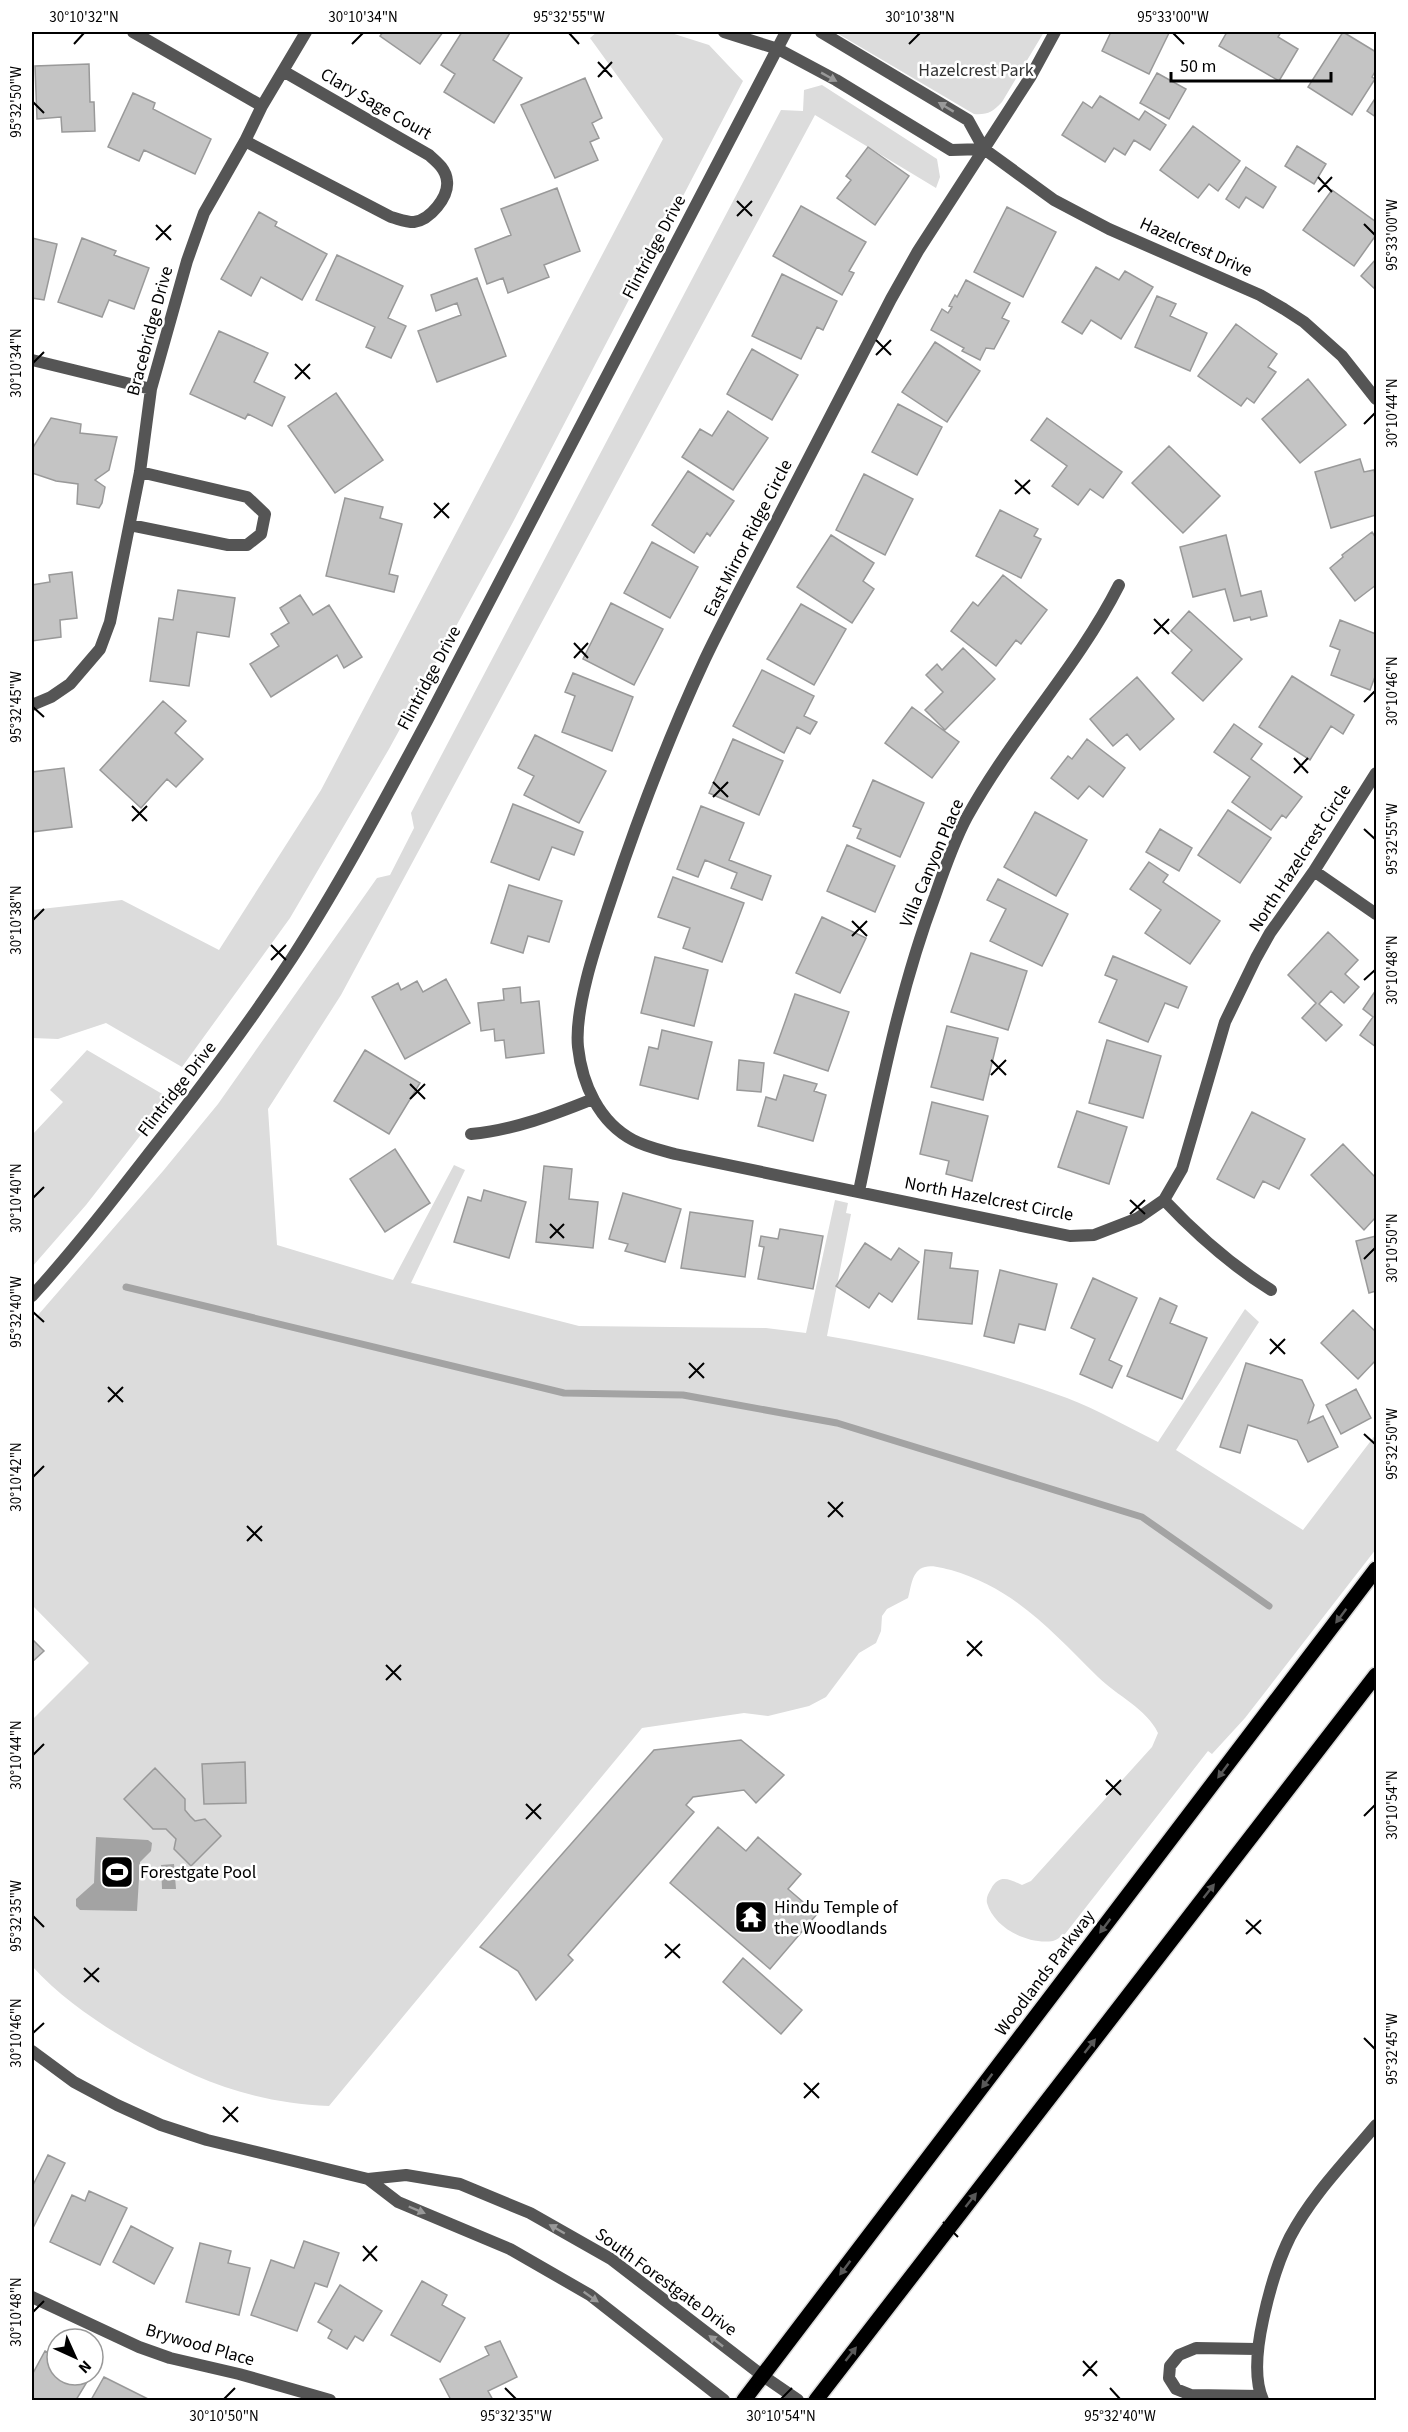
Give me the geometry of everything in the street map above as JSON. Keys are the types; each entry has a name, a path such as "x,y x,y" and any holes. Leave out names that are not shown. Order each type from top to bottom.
{"main road":[{"name":"Woodlands Parkway","path":"744,2400 1377,1569"},
{"path":"816,2400 1377,1675"}],"street":[{"path":"133,32 262,106"},
{"name":"Bracebridge Drive","path":"32,705 51,697 70,684 100,649 110,622 130,525 151,389 187,261 204,213 262,106 306,32"},
{"path":"724,32 778,49 836,80 951,150 984,149"},
{"name":"Flintridge Drive","path":"32,1296 118,1194 192,1099 241,1034 294,956 376,815 427,721 786,32"},
{"name":"Hazelcrest Drive","path":"821,32 968,120 984,149 1054,200 1109,228 1260,295 1284,309 1342,356 1377,399"},
{"name":"East Mirror Ridge Circle","path":"593,1099 582,1068 578,1047 577,1027 580,1007 603,924 635,827 666,750 709,652 891,299 918,251 1031,76 1055,32"},
{"name":"Clary Sage Court","path":"245,141 391,217 405,222 417,222 428,216 444,195 448,183 445,172 429,155 283,71"},
{"path":"32,360 151,389"},
{"path":"130,525 228,545 247,545 261,534 266,514 247,497 140,472"},
{"name":"Villa Canyon Place","path":"859,1191 904,989 919,938 967,818 1007,753 1083,649 1119,585"},
{"name":"North Hazelcrest Circle","path":"593,1099 602,1113 617,1128 634,1140 655,1149 1070,1236 1094,1235 1138,1218 1164,1200 1182,1169 1225,1022 1270,933 1314,871 1377,773"},
{"path":"1314,871 1377,914"},
{"path":"471,1134 521,1125 593,1099"},
{"path":"1164,1200 1192,1230 1222,1256 1271,1290"},
{"name":"South Forestgate Drive","path":"32,2051 74,2082 117,2105 161,2125 207,2140 368,2179 406,2175 460,2184 530,2213 611,2259 763,2376 798,2400"},
{"path":"1256,2349 1196,2348 1179,2355 1170,2366 1169,2378 1176,2390 1191,2395 1262,2398 1256,2349 1277,2268 1290,2237 1324,2184 1377,2125"},
{"name":"South Forestgate Drive","path":"368,2179 399,2202 510,2249 590,2295 724,2400"},
{"name":"Brywood Place","path":"32,2297 139,2347 170,2358 239,2374 330,2400"}],"green space":[{"path":"597,32 668,32 709,45 743,81 513,522 389,749 290,918 182,1067 106,1023 58,1039 32,1038 32,910 122,900 219,950 321,790 663,139 590,38"},
{"name":"Hazelcrest Park","path":"835,32 1044,32 1002,102 990,112 974,114"},
{"path":"822,85 937,159 940,177 936,188 815,115 341,995 268,1109 277,1245 393,1280 454,1165 465,1170 411,1283 579,1326 766,1328 806,1333 835,1200 848,1203 846,1213 851,1214 827,1336 918,1354 1008,1378 1079,1403 1158,1442 1245,1309 1259,1322 1176,1450 1303,1530 1376,1434 1376,1549 1245,1718 1212,1754 1208,1751 1065,1934 1054,1940 1043,1942 1033,1940 1004,1927 991,1912 987,1901 989,1893 997,1881 1005,1879 1022,1885 1031,1881 1152,1747 1158,1733 1139,1709 1105,1684 1048,1628 1014,1600 974,1578 951,1570 927,1566 915,1575 908,1598 887,1609 882,1616 881,1631 876,1643 859,1653 826,1697 809,1706 768,1716 744,1713 642,1728 329,2106 251,2095 181,2069 134,2044 80,2009 32,1966 32,1720 89,1663 32,1605 32,1322 218,1104 377,878 390,875 414,828 411,813 781,110 803,111 804,90"},
{"path":"87,1050 164,1095 164,1105 86,1205 32,1267 32,1135 63,1102 50,1090"}],"shaded area":[{"name":"Forestgate Pool","path":"96,1837 148,1840 152,1843 151,1851 140,1862 137,1911 80,1910 76,1906 76,1899 94,1883"},
{"path":"174,1864 176,1889 162,1889 161,1865"}],"building":[{"path":"383,32 443,32 420,64 380,36"},
{"path":"462,32 510,33 493,60 522,78 494,123 444,92 455,74 441,65"},
{"path":"1111,32 1169,33 1149,74 1102,51"},
{"path":"1227,32 1281,32 1278,37 1298,49 1279,81 1219,46"},
{"path":"1343,32 1376,52 1376,70 1372,77 1375,79 1352,115 1308,87"},
{"path":"89,64 90,102 94,102 95,131 62,132 61,117 37,119 35,66"},
{"path":"1157,73 1186,89 1169,119 1140,103"},
{"path":"585,78 602,118 592,123 599,138 590,142 598,160 555,178 521,105"},
{"path":"133,93 155,103 153,109 211,139 195,174 144,150 139,161 108,147"},
{"path":"1100,96 1139,120 1145,111 1166,125 1150,150 1134,140 1125,155 1114,148 1105,162 1062,135 1083,102 1092,108"},
{"path":"1376,97 1376,117 1367,111"},
{"path":"1193,126 1240,161 1218,191 1209,184 1198,198 1160,170"},
{"path":"1297,146 1326,164 1314,184 1285,166"},
{"path":"868,147 909,176 875,225 837,198 851,180 846,176"},
{"path":"1246,167 1276,187 1263,208 1246,197 1239,208 1226,199"},
{"path":"557,188 580,251 544,265 549,277 508,293 503,278 487,284 475,249 511,235 501,209"},
{"path":"1332,190 1376,222 1376,235 1354,266 1303,230"},
{"path":"801,206 866,242 849,271 854,273 842,295 773,256"},
{"path":"1007,207 1056,232 1023,297 974,272"},
{"path":"259,212 277,222 275,226 327,254 302,300 261,277 251,296 221,279"},
{"path":"32,238 57,244 44,300 32,298"},
{"path":"82,238 116,251 114,255 149,268 134,309 109,300 102,317 58,302"},
{"path":"337,255 403,286 388,318 406,326 391,358 366,347 375,327 316,300"},
{"path":"1376,259 1376,290 1361,276"},
{"path":"1096,267 1119,280 1125,271 1153,287 1121,339 1091,320 1082,334 1062,322"},
{"path":"782,274 837,301 823,330 817,327 801,359 752,336"},
{"path":"477,278 506,356 437,382 418,331 461,315 457,303 436,311 431,295"},
{"path":"966,280 1010,303 1002,318 1009,321 994,349 986,348 980,360 962,351 964,348 931,330 942,309 948,313 955,295 957,297"},
{"path":"1157,296 1176,304 1170,316 1207,333 1190,371 1135,347"},
{"path":"1236,324 1277,354 1268,367 1276,372 1254,403 1247,398 1241,406 1198,376"},
{"path":"219,331 268,353 254,382 285,397 272,426 248,414 245,419 190,394"},
{"path":"935,342 980,371 947,422 902,392"},
{"path":"752,349 798,375 772,420 727,394"},
{"path":"1308,379 1346,425 1300,463 1262,419"},
{"path":"336,393 383,460 335,493 288,426"},
{"path":"898,404 942,427 917,475 872,452"},
{"path":"728,411 768,438 733,490 682,457 700,429 712,436"},
{"path":"51,418 81,424 80,433 117,437 109,470 95,480 105,487 99,508 77,504 78,484 56,481 32,473 32,449"},
{"path":"1047,418 1122,472 1103,498 1090,489 1078,505 1052,486 1067,466 1031,440"},
{"path":"1169,446 1220,496 1183,533 1132,483"},
{"path":"1360,459 1364,472 1374,470 1376,515 1331,528 1315,472"},
{"path":"688,471 734,501 710,536 707,533 694,553 652,525"},
{"path":"864,474 913,499 885,555 836,530"},
{"path":"345,498 383,507 380,518 402,524 389,574 398,576 394,592 326,576"},
{"path":"1000,510 1038,529 1034,536 1041,539 1021,578 976,556"},
{"path":"1372,532 1376,538 1376,585 1355,601 1330,568 1343,557 1342,555"},
{"path":"831,535 874,563 863,581 874,589 852,623 797,587"},
{"path":"1226,535 1241,596 1261,591 1267,616 1234,621 1225,589 1193,597 1180,547"},
{"path":"652,542 698,567 670,618 624,593"},
{"path":"72,572 77,618 60,620 61,637 32,641 32,585 50,582 49,575"},
{"path":"1003,575 1047,610 1021,644 1016,640 996,666 951,631 973,602 978,606"},
{"path":"178,590 235,598 229,637 197,632 189,686 150,681 159,618 173,620"},
{"path":"300,595 313,615 329,605 362,657 344,668 337,655 271,697 250,664 279,646 271,634 289,623 280,608"},
{"path":"611,603 663,629 634,685 583,659"},
{"path":"801,604 846,629 814,685 767,659"},
{"path":"1189,611 1242,659 1203,701 1172,673 1192,650 1171,631"},
{"path":"1340,620 1376,634 1376,674 1370,690 1331,675 1340,650 1330,646"},
{"path":"963,648 995,679 945,730 925,710 943,692 926,675 937,664 942,670"},
{"path":"762,670 814,696 804,716 817,722 810,734 797,727 784,753 733,726"},
{"path":"573,673 633,697 612,751 562,732 575,696 565,692"},
{"path":"1292,676 1354,715 1343,734 1331,726 1310,760 1259,727"},
{"path":"1137,677 1174,719 1140,750 1127,734 1113,746 1090,719"},
{"path":"163,701 186,721 175,733 203,759 176,787 167,779 141,808 100,770"},
{"path":"912,707 959,742 932,778 885,743"},
{"path":"1234,724 1262,744 1251,759 1302,797 1286,818 1282,815 1271,830 1232,802 1250,777 1214,752"},
{"path":"535,735 606,771 579,823 524,795 534,776 518,768"},
{"path":"733,739 783,761 759,815 709,793"},
{"path":"1087,739 1125,768 1103,797 1089,786 1078,799 1051,778 1068,756 1072,759"},
{"path":"64,768 72,827 32,832 32,772"},
{"path":"873,780 924,803 900,857 857,838 861,829 853,826"},
{"path":"513,804 583,832 574,855 552,847 539,880 491,862"},
{"path":"701,806 744,823 729,860 771,876 762,900 731,888 737,873 705,860 698,877 677,869"},
{"path":"1228,810 1271,838 1240,883 1198,855"},
{"path":"1035,812 1087,840 1056,896 1004,867"},
{"path":"1160,829 1192,848 1179,871 1146,852"},
{"path":"847,845 895,866 875,912 827,891"},
{"path":"1149,862 1168,875 1163,882 1220,921 1190,964 1145,933 1161,910 1130,889"},
{"path":"673,877 744,903 722,962 683,948 690,928 658,917"},
{"path":"998,879 1068,914 1042,966 990,941 1006,909 987,900"},
{"path":"509,885 562,901 549,942 528,936 523,953 491,943"},
{"path":"822,917 866,938 840,993 796,973"},
{"path":"1328,932 1358,960 1345,974 1359,987 1344,1003 1331,991 1319,1004 1342,1025 1326,1041 1302,1018 1316,1003 1288,975"},
{"path":"971,953 1027,971 1008,1030 951,1012"},
{"path":"1113,956 1187,987 1178,1008 1165,1003 1148,1042 1099,1022 1117,980 1105,975"},
{"path":"655,957 708,970 694,1026 641,1013"},
{"path":"446,979 470,1023 405,1059 372,997 398,983 401,990 417,981 423,992"},
{"path":"520,987 521,1003 539,1001 544,1053 506,1058 504,1040 495,1041 494,1029 481,1031 478,1003 504,1000 503,989"},
{"path":"1376,990 1376,1047 1360,1035 1373,1017 1363,1009"},
{"path":"795,994 849,1012 828,1071 774,1053"},
{"path":"947,1026 998,1038 983,1100 931,1087"},
{"path":"662,1030 712,1042 698,1099 640,1085 649,1047 658,1049"},
{"path":"1107,1040 1161,1056 1143,1118 1089,1103"},
{"path":"365,1050 420,1083 389,1134 334,1101"},
{"path":"739,1060 764,1063 761,1092 737,1090"},
{"path":"784,1075 817,1084 814,1091 826,1095 813,1141 758,1126 766,1097 776,1100"},
{"path":"932,1102 988,1116 972,1181 946,1174 949,1161 920,1154"},
{"path":"1077,1111 1127,1127 1109,1184 1058,1167"},
{"path":"1252,1112 1305,1139 1279,1189 1263,1181 1254,1198 1217,1179"},
{"path":"1343,1144 1376,1178 1376,1217 1364,1230 1311,1175"},
{"path":"395,1149 430,1203 385,1232 350,1179"},
{"path":"544,1166 572,1169 569,1199 598,1202 593,1248 536,1242"},
{"path":"484,1190 526,1202 509,1258 454,1242 468,1197 481,1201"},
{"path":"623,1193 681,1209 665,1262 625,1251 628,1244 609,1239"},
{"path":"690,1212 753,1221 745,1277 681,1268"},
{"path":"780,1229 823,1236 813,1289 758,1279 764,1247 759,1246 761,1236 778,1239"},
{"path":"1376,1236 1376,1291 1369,1293 1356,1241"},
{"path":"865,1243 891,1260 899,1248 919,1262 892,1302 879,1293 869,1308 836,1286"},
{"path":"925,1250 952,1253 950,1268 978,1271 972,1324 918,1319"},
{"path":"1000,1270 1057,1284 1045,1330 1019,1324 1014,1343 984,1336"},
{"path":"1093,1278 1137,1298 1109,1360 1122,1366 1112,1388 1080,1374 1095,1339 1071,1328"},
{"path":"1160,1298 1177,1306 1170,1323 1207,1338 1182,1399 1127,1376"},
{"path":"1353,1310 1376,1332 1376,1360 1358,1379 1321,1343"},
{"path":"1246,1363 1302,1380 1314,1405 1308,1423 1323,1416 1338,1447 1308,1462 1297,1440 1248,1425 1240,1453 1220,1447"},
{"path":"1356,1389 1371,1418 1341,1434 1326,1405"},
{"path":"32,1639 44,1651 32,1662"},
{"path":"741,1740 784,1775 756,1803 744,1790 693,1797 686,1805 694,1812 568,1955 573,1960 536,2000 518,1971 480,1947 654,1750"},
{"path":"245,1762 246,1803 204,1804 202,1764"},
{"path":"155,1768 185,1799 185,1810 190,1816 195,1821 205,1819 221,1836 191,1866 174,1849 176,1839 166,1829 153,1829 124,1799"},
{"path":"718,1827 746,1851 758,1837 801,1874 788,1889 817,1914 770,1969 670,1883"},
{"path":"743,1958 802,2010 781,2034 723,1982"},
{"path":"48,2155 65,2163 32,2230 32,2187"},
{"path":"89,2191 127,2208 100,2265 50,2242 72,2195 85,2201"},
{"path":"131,2226 173,2248 154,2284 113,2262"},
{"path":"304,2241 339,2253 327,2287 315,2283 297,2331 251,2315 271,2260 294,2268"},
{"path":"200,2243 231,2251 228,2263 250,2268 239,2315 186,2302"},
{"path":"422,2281 447,2295 442,2305 465,2318 440,2362 391,2335"},
{"path":"340,2285 382,2311 363,2341 355,2336 347,2349 328,2338 332,2330 318,2322"},
{"path":"500,2341 517,2377 488,2391 493,2400 451,2400 440,2379 489,2355 485,2347"},
{"path":"45,2351 45,2387 84,2387 76,2400 32,2400 32,2375"},
{"path":"105,2378 150,2400 91,2400 98,2387 105,2387"}],"waterway":[{"path":"126,1287 564,1393 683,1395 837,1423 1142,1517 1269,1606"}],"place":[{"name":"Forestgate Pool","path":"117,1872"},
{"name":"Hindu Temple of the Woodlands","path":"751,1917"}]}
